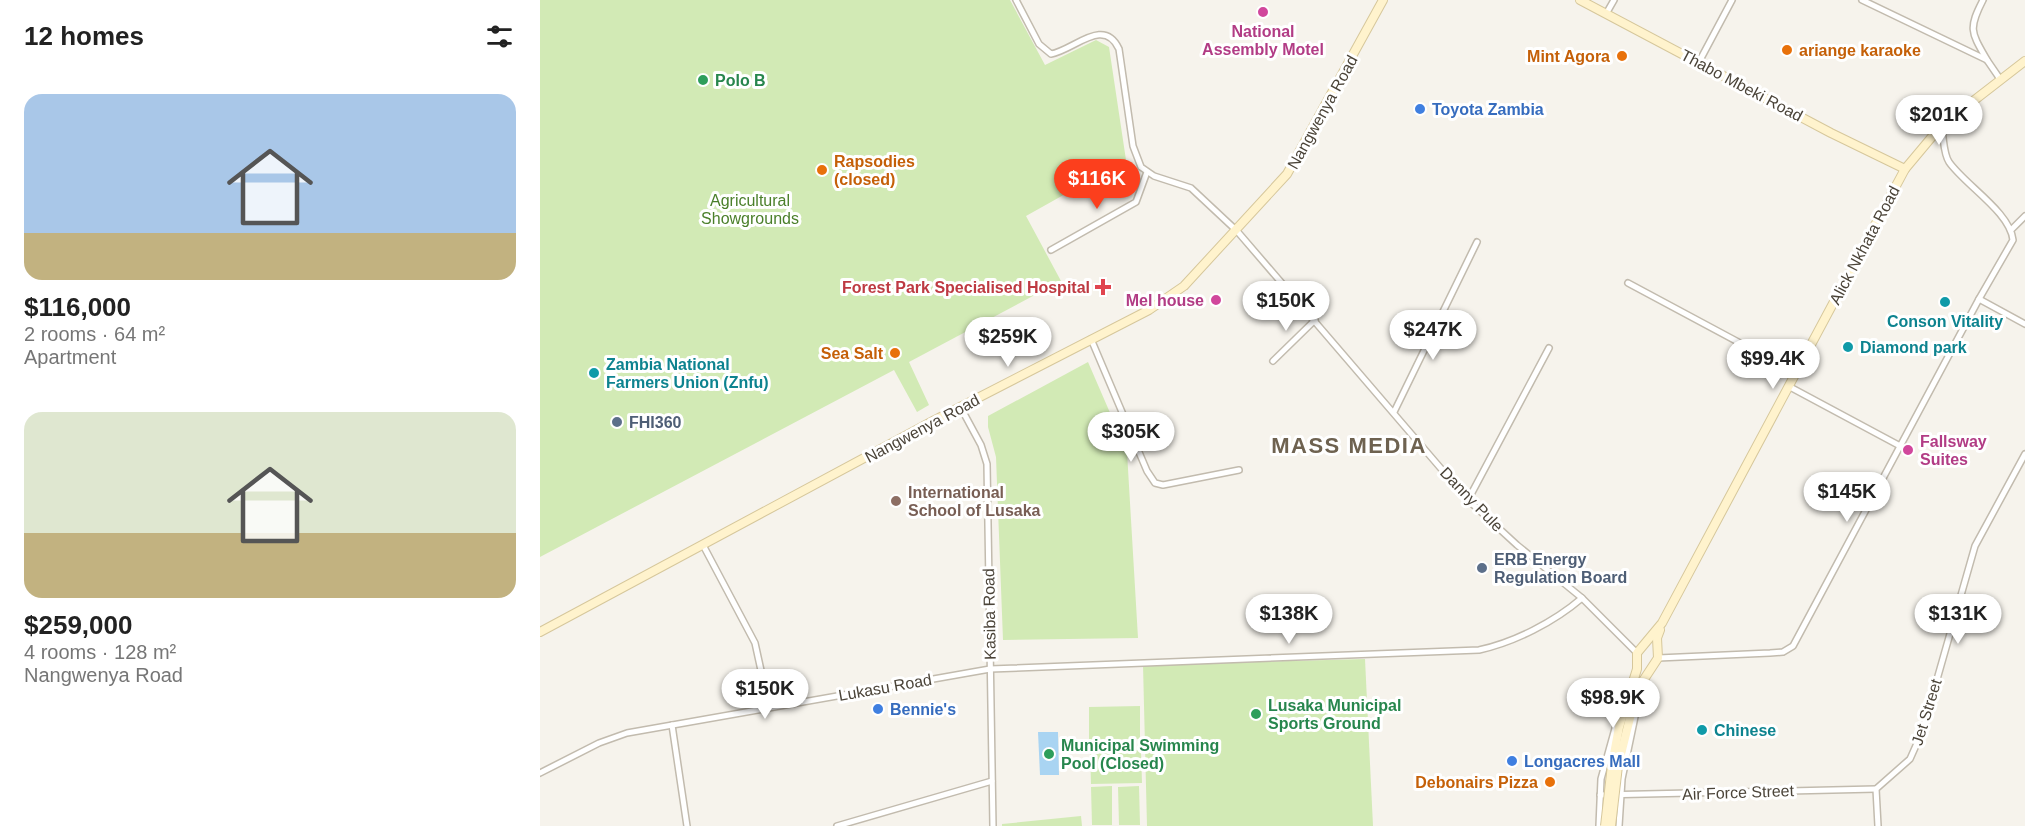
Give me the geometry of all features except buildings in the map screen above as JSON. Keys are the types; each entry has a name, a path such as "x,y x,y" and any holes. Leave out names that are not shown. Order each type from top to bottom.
{"main road":[{"name":"Nangwenya Road","path":"540,632 1170,297 1197,274 1273,192 1300,156 1383,0"},
{"name":"Thabo Mbeki Road","path":"1580,0 1831,133 1905,169"},
{"name":"Alick Nkhata Road","path":"1611,826 1619,727 1633,686 1641,651 1662,623 1905,169 1941,126 2025,61"},
{"name":"Alick Nkhata Road","path":"1605,826 1615,765 1634,700 1657,655 1657,638 1662,623"},
{"path":"1651,667 1641,665 1641,651 1657,655"}],"street":[{"path":"1016,0 1039,44 1052,54 1093,34 1106,35 1115,42 1135,153 1147,172 1136,202 1051,250"},
{"path":"1606,14 1614,0"},
{"path":"1699,62 1732,0"},
{"path":"1862,0 1987,60"},
{"path":"1983,0 1971,28 1973,37 2000,79"},
{"path":"1657,655 1770,653 1783,652 1793,646 1902,447 1979,299 2013,240 2011,230 1950,163 1941,126"},
{"name":"Danny Pule","path":"1147,172 1185,184 1237,231 1468,500 1641,651"},
{"path":"2011,230 2025,216"},
{"path":"1394,412 1477,242"},
{"path":"1628,283 1796,373"},
{"path":"1979,299 2025,324"},
{"path":"1274,362 1315,320"},
{"path":"1091,339 1147,471 1155,483 1163,485 1239,470"},
{"path":"1468,500 1550,348"},
{"path":"1790,387 1902,447"},
{"name":"Kasiba Road","path":"961,408 981,445 987,464 993,826"},
{"name":"Jet Street","path":"1876,789 1910,759 1922,732 1975,546 2025,454"},
{"path":"703,545 755,644 770,707"},
{"name":"Lukasu Road","path":"540,773 599,743 627,733 990,669 1479,650 1499,645 1527,632 1582,598"},
{"name":"Alick Nkhata Road","path":"1599,826 1600,795 1611,736 1624,696 1633,686"},
{"path":"1619,826 1620,796 1636,712 1634,700"},
{"path":"672,725 687,826"},
{"path":"837,826 992,781"},
{"path":"1876,789 1878,826"},
{"name":"Air Force Street","path":"1600,795 1876,789"}],"green space":[{"name":"Agricultural Showgrounds","path":"540,0 1010,0 1045,65 1096,40 1109,47 1126,160 1026,216 1061,281 909,362 929,405 917,412 894,370 540,557"},
{"name":"International School of Lusaka","path":"1088,362 1127,452 1138,638 1003,640 996,457 988,427 988,416"},
{"name":"Lusaka Municipal Sports Ground","path":"1365,659 1373,826 1147,826 1143,665"},
{"path":"1140,706 1140,739 1089,740 1089,707"},
{"path":"1141,750 1142,783 1091,784 1090,751"},
{"path":"1112,786 1112,825 1092,825 1091,787"},
{"path":"1139,786 1140,825 1119,825 1118,787"},
{"path":"1081,816 1082,826 1002,826 1002,824"}],"water":[{"name":"Municipal Swimming Pool (Closed)","path":"1038,732 1058,732 1059,775 1040,775"}],"place":[{"name":"National Assembly Motel","path":"1263,12"},
{"name":"ariange karaoke","path":"1787,50"},
{"name":"Mint Agora","path":"1622,56"},
{"name":"Polo B","path":"703,80"},
{"name":"Toyota Zambia","path":"1420,109"},
{"name":"Rapsodies (closed)","path":"822,170"},
{"name":"Forest Park Specialised Hospital","path":"1103,287"},
{"name":"Mel house","path":"1216,300"},
{"name":"Conson Vitality","path":"1945,302"},
{"name":"Diamond park","path":"1848,347"},
{"name":"Sea Salt","path":"895,353"},
{"name":"Zambia National Farmers Union (Znfu)","path":"594,373"},
{"name":"FHI360","path":"617,422"},
{"name":"Fallsway Suites","path":"1908,450"},
{"name":"International School of Lusaka","path":"896,501"},
{"name":"ERB Energy Regulation Board","path":"1482,568"},
{"name":"Bennie's","path":"878,709"},
{"name":"Lusaka Municipal Sports Ground","path":"1256,714"},
{"name":"Chinese","path":"1702,730"},
{"name":"Municipal Swimming Pool (Closed)","path":"1049,754"},
{"name":"Longacres Mall","path":"1512,761"},
{"name":"Debonairs Pizza","path":"1550,782"}],"district":[{"name":"MASS MEDIA","path":"1349,445"}]}
